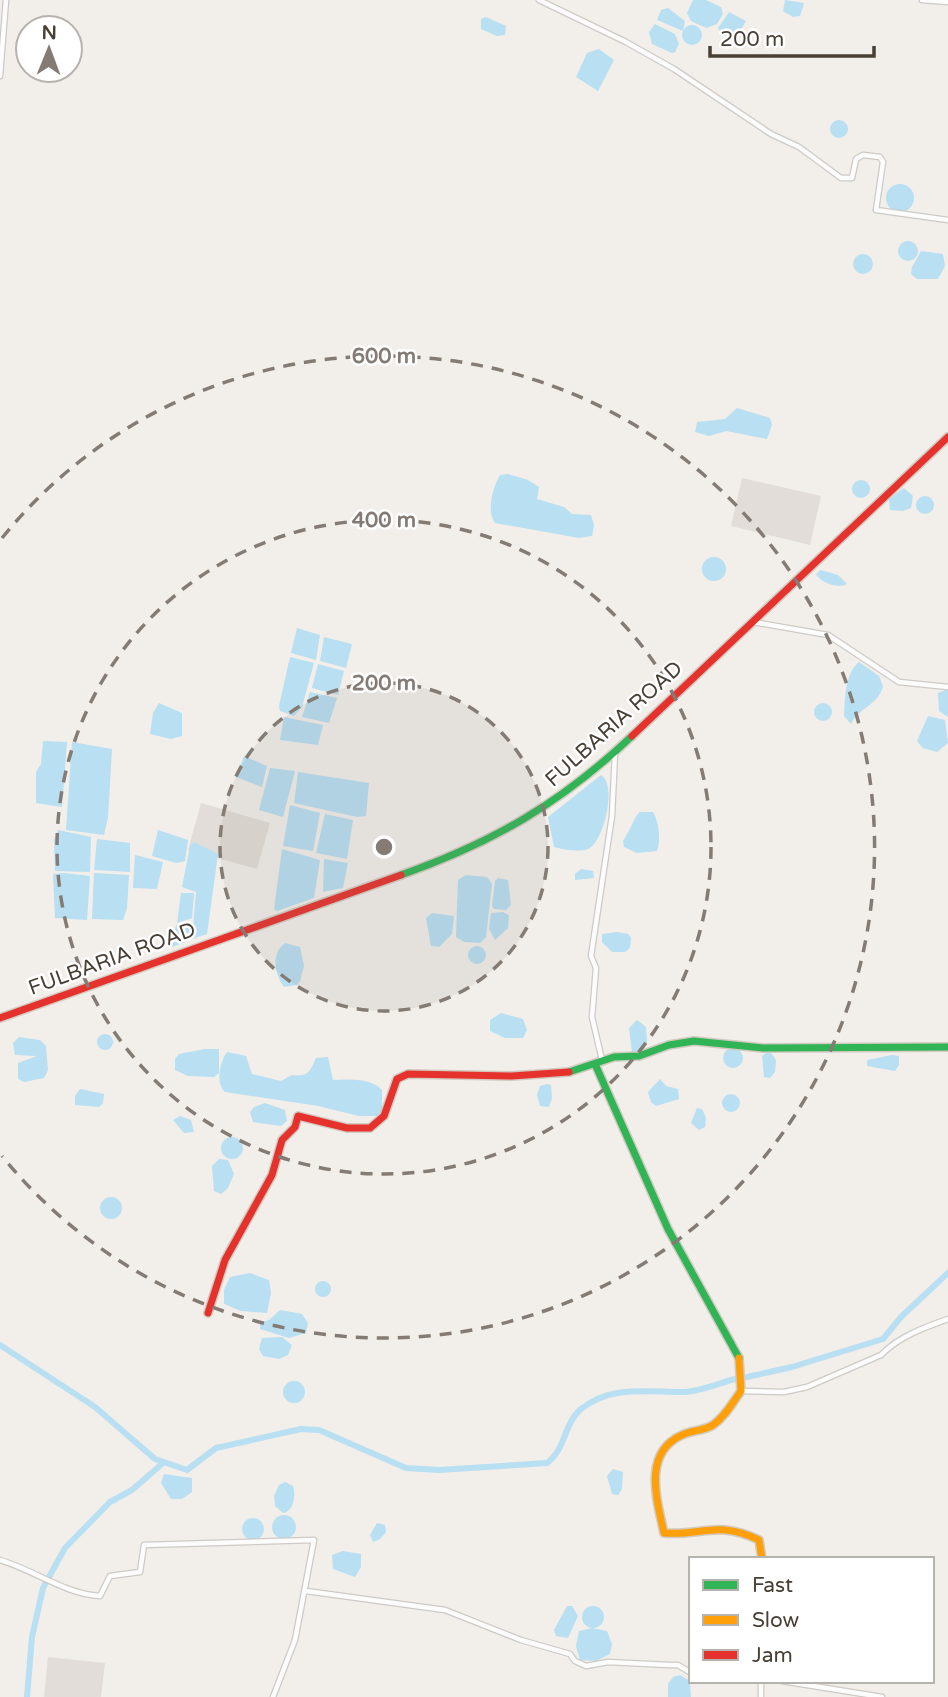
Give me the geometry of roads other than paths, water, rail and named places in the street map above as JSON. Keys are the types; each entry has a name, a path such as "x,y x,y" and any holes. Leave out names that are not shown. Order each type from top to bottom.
{"street":[{"path":"0,76 6,0"},
{"path":"538,0 626,42 674,69 771,134 799,147 841,178 852,178 856,159 863,155 880,157 883,162 877,210 948,220"},
{"path":"922,0 948,2"},
{"name":"FULBARIA ROAD","path":"0,1018 445,859 523,822 573,788 615,752 948,438"},
{"path":"752,622 828,635 899,681 928,687 948,687"},
{"path":"615,752 612,816 591,956 596,968 592,1017 598,1062 668,1229 739,1354 741,1391 713,1425 677,1437 662,1452 653,1471 655,1509 663,1533 674,1534 710,1527 735,1530 758,1540 762,1557"},
{"path":"208,1313 225,1260 272,1174 282,1140 295,1128 298,1116 345,1128 377,1126 386,1119 397,1079 408,1074 512,1076 572,1072 598,1062 639,1056 669,1045 694,1041 762,1048 948,1047"},
{"path":"741,1391 785,1392 807,1387 881,1355 888,1347 948,1319"},
{"path":"0,1560 23,1567 74,1591 100,1596 110,1576 141,1572 144,1545 314,1540 295,1640 273,1697"},
{"path":"306,1591 445,1610 521,1640 570,1654 575,1661 586,1666 608,1662 669,1664 678,1665 689,1672"},
{"path":"795,1683 883,1697"}],"water":[{"path":"693,0 706,0 721,7 723,14 717,24 706,28 691,21 687,13"},
{"path":"785,0 804,3 800,16 793,17 783,11"},
{"path":"668,8 685,21 683,31 657,20 661,10"},
{"path":"729,12 746,21 737,36 724,36 718,28"},
{"path":"486,17 506,26 505,35 497,36 481,29 481,19"},
{"path":"655,24 675,34 679,44 675,52 652,44 649,32"},
{"path":"692,25 699,28 702,35 699,42 692,45 685,42 682,35 685,28"},
{"path":"599,49 614,60 598,91 576,77 587,53"},
{"path":"835,120 843,120 848,129 846,136 835,138 830,133 830,125"},
{"path":"900,184 910,188 914,198 910,208 900,212 890,208 886,198 890,188"},
{"path":"908,241 915,244 918,251 915,258 908,261 901,258 898,251 901,244"},
{"path":"921,251 943,254 945,266 938,279 917,279 911,274"},
{"path":"863,254 870,257 873,264 870,271 863,274 856,271 853,264 856,257"},
{"path":"737,408 770,418 772,425 767,439 726,431 709,436 695,432 697,422 725,419"},
{"path":"508,474 528,480 539,487 537,499 564,507 572,514 591,515 594,525 592,536 579,538 495,523 491,512 493,492 500,475"},
{"path":"861,480 867,483 870,489 867,495 861,498 855,495 852,489 855,483"},
{"path":"904,488 913,496 911,508 903,511 890,510 889,499"},
{"path":"921,496 929,496 934,505 932,512 921,514 916,509 916,501"},
{"path":"714,557 725,564 726,569 719,580 714,581 703,574 702,569 709,558"},
{"path":"821,570 838,575 847,584 839,586 826,582 816,574"},
{"path":"297,628 320,635 316,660 291,653"},
{"path":"324,637 352,644 346,668 320,661"},
{"path":"290,657 314,663 302,707 294,716 280,711 279,706"},
{"path":"859,662 879,676 883,686 877,698 854,718 851,724 844,716 845,694 848,679"},
{"path":"318,664 344,671 338,695 312,688"},
{"path":"948,689 948,717 939,711 938,693"},
{"path":"310,692 337,698 329,723 302,717"},
{"path":"159,703 182,713 182,736 171,739 150,734 153,713"},
{"path":"823,703 829,706 832,712 829,718 823,721 817,718 814,712 817,706"},
{"path":"928,716 945,720 948,743 937,752 923,748 917,741"},
{"path":"284,717 323,725 318,745 280,740"},
{"path":"43,741 67,742 62,807 36,803 36,772 41,764"},
{"path":"72,742 112,749 108,818 104,835 66,830"},
{"path":"244,756 267,766 262,787 236,777"},
{"path":"270,768 295,771 283,817 259,810"},
{"path":"298,772 369,783 366,816 357,817 294,803"},
{"path":"601,775 608,790 607,814 594,845 580,850 554,847 548,817"},
{"path":"290,805 320,813 313,851 283,846"},
{"path":"640,812 653,812 655,816 659,837 657,851 637,853 624,847 623,841"},
{"path":"325,814 353,820 347,859 316,853"},
{"path":"58,830 91,837 90,872 55,871 54,840"},
{"path":"158,830 188,840 185,861 176,863 152,856"},
{"path":"97,839 130,843 130,872 94,870"},
{"path":"194,842 218,854 207,934 192,939 196,892 182,887 190,846"},
{"path":"282,849 320,860 314,898 277,911 274,909"},
{"path":"135,855 163,862 157,889 133,888"},
{"path":"324,859 348,863 343,888 323,892"},
{"path":"581,869 593,871 594,878 575,880 575,874"},
{"path":"94,873 129,875 127,908 123,920 92,919"},
{"path":"53,874 90,876 87,920 55,918"},
{"path":"466,875 487,877 492,884 486,937 480,943 464,942 456,937 458,880"},
{"path":"498,878 508,880 511,905 506,910 494,909 492,906 495,881"},
{"path":"181,893 194,893 192,918 177,923"},
{"path":"503,912 509,915 508,928 495,940 489,929 491,913"},
{"path":"432,913 454,916 452,934 439,947 431,946 426,918"},
{"path":"188,922 191,927 188,941 172,947 176,925"},
{"path":"602,934 628,934 631,938 630,948 625,952 612,952 602,942"},
{"path":"285,943 300,947 304,966 297,985 284,987 278,976 276,958"},
{"path":"477,946 483,949 486,955 483,961 477,964 471,961 468,955 471,949"},
{"path":"501,1013 523,1019 527,1030 523,1038 505,1038 490,1031 490,1020"},
{"path":"637,1020 646,1027 647,1042 643,1051 636,1054 632,1052 629,1028"},
{"path":"105,1034 113,1042 105,1050 97,1042"},
{"path":"19,1037 40,1040 46,1046 48,1070 44,1078 24,1082 18,1079 18,1063 37,1056 15,1055 13,1043"},
{"path":"733,1048 740,1051 743,1058 740,1065 733,1068 726,1065 723,1058 726,1051"},
{"path":"219,1049 219,1073 214,1077 188,1076 175,1070 175,1059 179,1054"},
{"path":"227,1052 246,1056 252,1074 281,1081 292,1075 305,1074 316,1058 328,1057 333,1080 366,1081 382,1090 382,1116 359,1116 318,1106 225,1092 220,1083 220,1072"},
{"path":"771,1053 776,1060 775,1072 770,1078 764,1077 762,1056"},
{"path":"899,1056 899,1065 895,1071 867,1066 867,1060"},
{"path":"660,1079 666,1086 678,1089 679,1099 656,1106 651,1102 648,1092"},
{"path":"551,1085 552,1098 549,1107 540,1106 537,1095 540,1086"},
{"path":"80,1089 104,1094 103,1103 99,1107 75,1105 75,1096"},
{"path":"727,1094 735,1094 740,1103 738,1110 727,1112 722,1107 722,1099"},
{"path":"265,1103 285,1110 287,1121 281,1126 253,1122 250,1112 254,1107"},
{"path":"697,1108 702,1109 706,1118 705,1127 699,1130 691,1123"},
{"path":"180,1116 191,1120 194,1132 184,1133 173,1120"},
{"path":"232,1137 240,1140 243,1148 240,1156 232,1159 224,1156 221,1148 224,1140"},
{"path":"219,1159 228,1160 234,1174 228,1188 221,1194 214,1191 212,1166"},
{"path":"111,1197 119,1200 122,1208 119,1216 111,1219 103,1216 100,1208 103,1200"},
{"path":"250,1273 269,1280 271,1293 267,1313 241,1311 224,1304 224,1290 230,1277"},
{"path":"320,1281 326,1281 331,1289 329,1295 320,1297 315,1292 315,1286"},
{"path":"280,1310 302,1314 308,1323 306,1333 289,1338 260,1329 260,1323 269,1320"},
{"path":"282,1337 292,1345 288,1355 279,1359 263,1356 259,1349 262,1338"},
{"path":"294,1381 302,1384 305,1392 302,1400 294,1403 286,1400 283,1392 286,1384"},
{"path":"613,1469 623,1472 622,1489 618,1495 612,1494 607,1476"},
{"path":"164,1474 192,1478 192,1492 182,1499 171,1499 161,1483"},
{"path":"285,1482 293,1486 294,1498 290,1509 283,1513 275,1506 274,1496 279,1485"},
{"path":"284,1515 292,1519 296,1527 292,1535 284,1539 276,1535 272,1527 276,1519"},
{"path":"253,1518 261,1521 264,1529 261,1537 253,1540 245,1537 242,1529 245,1521"},
{"path":"377,1523 385,1525 386,1532 373,1542 370,1535"},
{"path":"343,1551 361,1554 361,1567 355,1577 333,1569 332,1555"},
{"path":"567,1606 572,1606 578,1616 568,1638 556,1636 554,1630"},
{"path":"593,1606 601,1609 604,1617 601,1625 593,1628 585,1625 582,1617 585,1609"},
{"path":"592,1628 607,1631 612,1644 610,1654 596,1661 580,1660 576,1646 579,1631"},
{"path":"680,1675 689,1680 691,1697 668,1697 668,1684 673,1677"}],"waterway":[{"path":"747,1377 792,1367 883,1339 901,1317 948,1273"},
{"path":"0,1345 95,1407 155,1459 187,1470 216,1448 301,1429 319,1430 406,1468 439,1470 547,1463 558,1451 575,1415 593,1401 617,1393 689,1392 735,1379"},
{"path":"27,1697 32,1637 43,1588 65,1548 110,1502 132,1490 163,1463"}]}
